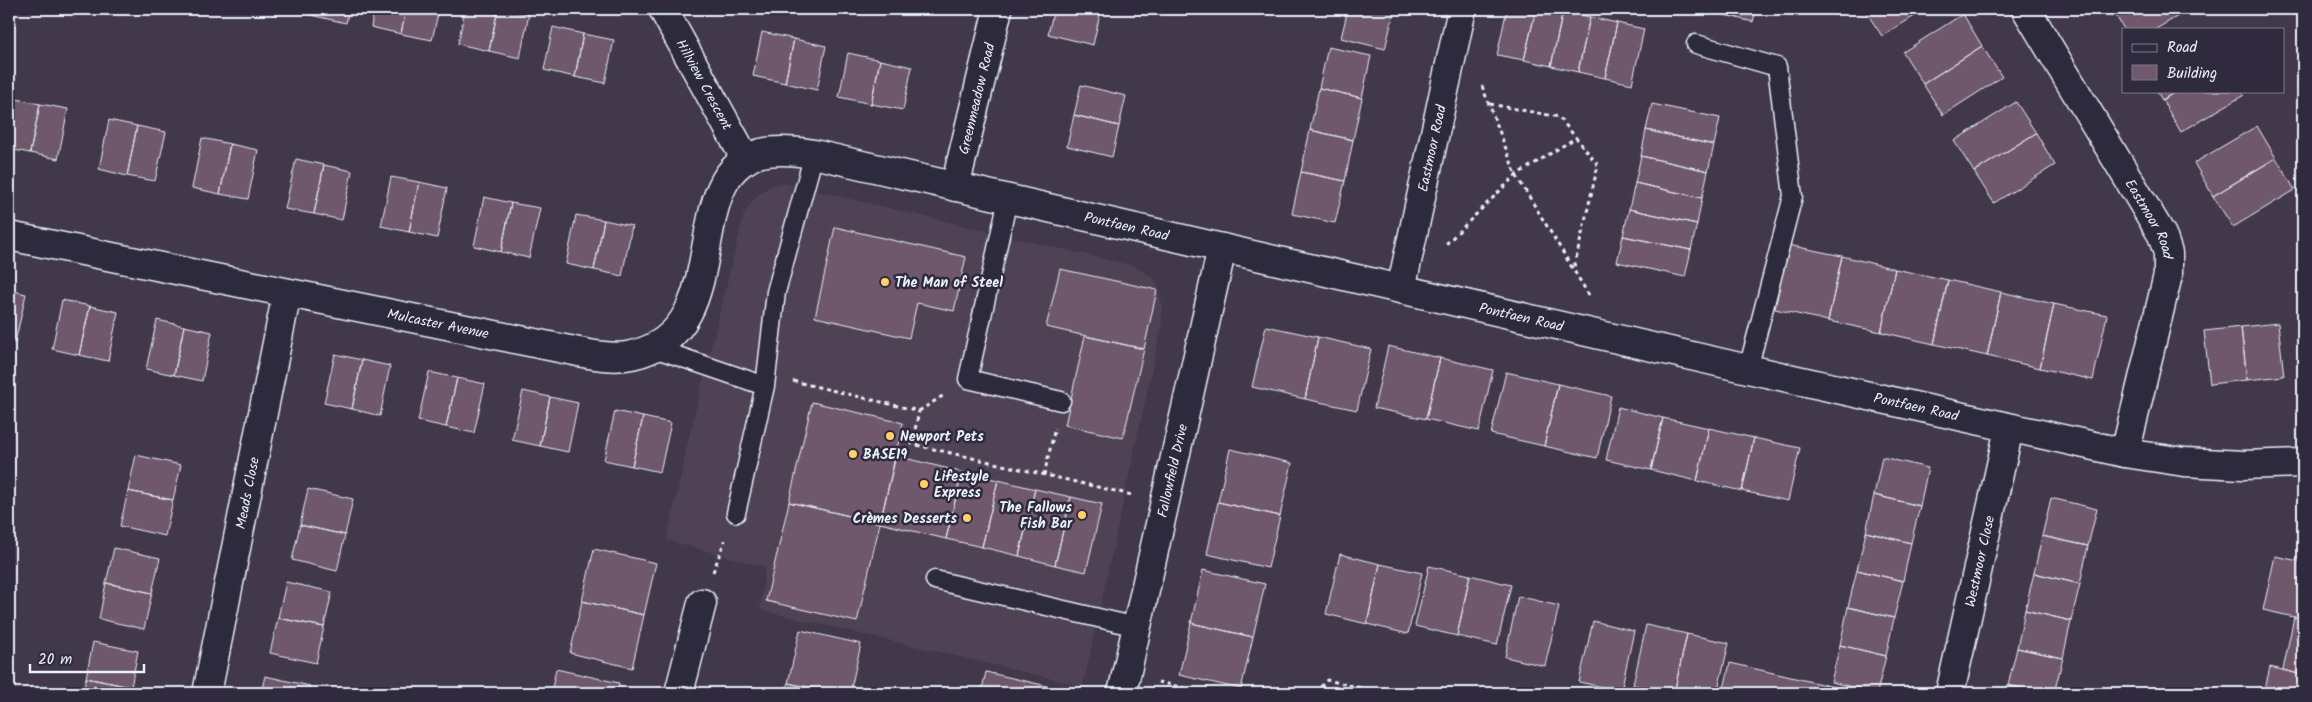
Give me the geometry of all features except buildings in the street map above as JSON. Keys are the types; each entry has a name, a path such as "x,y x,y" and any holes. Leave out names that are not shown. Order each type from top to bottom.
{"street":[{"name":"Hillview Crescent","path":"664,9 746,160"},
{"name":"Greenmeadow Road","path":"955,187 998,9"},
{"name":"Eastmoor Road","path":"1401,289 1462,9"},
{"name":"Eastmoor Road","path":"2026,9 2162,235 2168,253 2168,275 2126,453"},
{"name":"Pontfaen Road","path":"746,160 759,154 774,151 814,154 1748,369 2126,453 2184,462 2243,465 2303,463"},
{"name":"Mulcaster Avenue","path":"9,236 597,355 631,356 654,348 672,334 691,307 702,275 713,209 734,169 746,160"},
{"name":"Fallowfield Drive","path":"1124,684 1222,248"},
{"name":"Meads Close","path":"207,693 287,293"},
{"name":"Westmoor Close","path":"1950,693 2010,428"},
{"path":"679,693 702,603"}],"lane":[{"path":"1696,44 1777,67 1792,196 1748,369"},
{"path":"736,513 765,380 776,292 814,154"},
{"path":"1008,199 968,379 1061,400"},
{"path":"654,348 765,380"},
{"path":"935,580 1137,627"}],"path":[{"path":"1481,85 1516,176 1615,338"},
{"path":"1489,103 1559,116 1598,164 1574,269"},
{"path":"1442,249 1516,176 1577,137"},
{"path":"765,380 919,411 912,444 1165,503"},
{"path":"1044,475 1061,400"},
{"path":"702,603 736,513"},
{"path":"1315,693 1326,680 1383,693"},
{"path":"1124,684 1208,693"}],"shaded area":[{"path":"783,183 1134,266 1151,276 1157,283 1163,308 1161,328 1083,686 760,610 765,567 667,540 690,433 744,214 751,202 760,193 771,186"}],"place":[{"name":"The Man of Steel","path":"885,282"},
{"name":"Newport Pets","path":"890,436"},
{"name":"BASE19","path":"853,454"},
{"name":"Lifestyle Express","path":"924,484"},
{"name":"The Fallows Fish Bar","path":"1082,515"},
{"name":"Crèmes Desserts","path":"967,518"}]}
